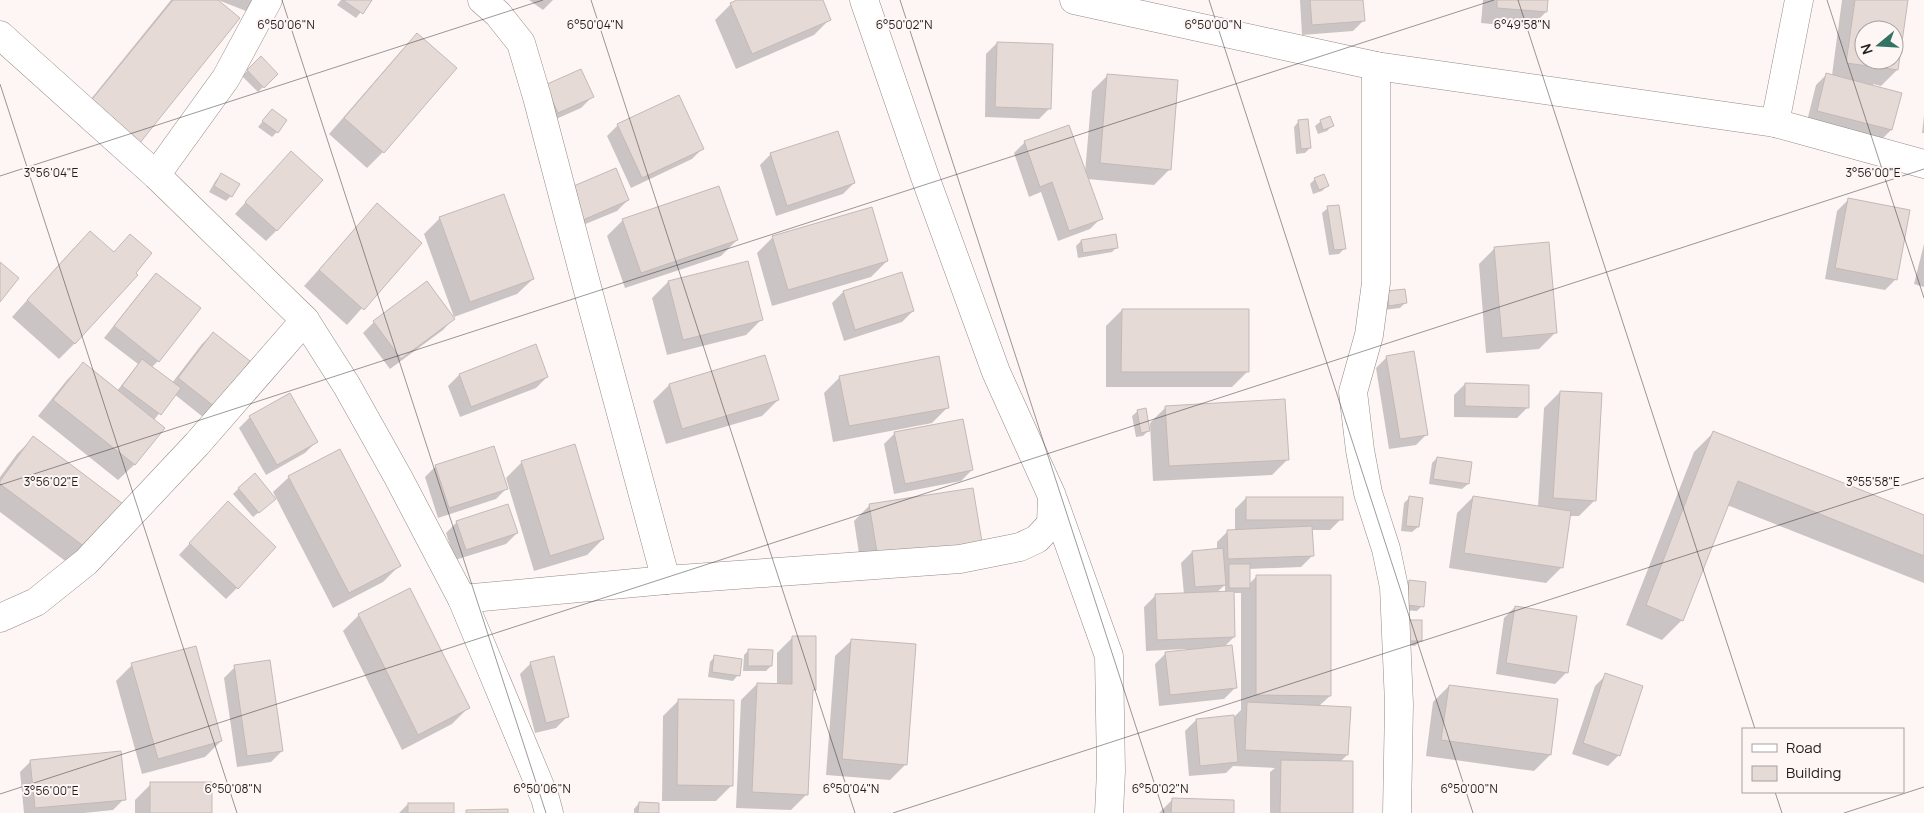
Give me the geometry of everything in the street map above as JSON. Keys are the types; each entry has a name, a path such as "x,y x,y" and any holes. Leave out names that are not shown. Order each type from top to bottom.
{"street":[{"path":"156,174 226,78 268,0"},
{"path":"482,0 498,14 521,43 538,97 587,288 666,580"},
{"path":"864,0 912,140 996,372 1052,496 1109,656 1111,772 1109,813"},
{"path":"1074,0 1376,66 1775,123 1924,164"},
{"path":"1775,123 1799,0"},
{"path":"0,35 156,174 304,320 347,386 398,477 462,599 545,798 549,813"},
{"path":"1376,66 1376,283 1369,335 1353,392 1360,450 1368,493 1386,549 1394,587 1398,704 1398,813"},
{"path":"0,618 36,602 86,562 197,444 304,320"},
{"path":"462,599 666,580 960,559 1020,547 1037,539 1051,524 1052,496"}],"building":[{"path":"173,0 218,0 240,18 139,144 89,103"},
{"path":"343,0 372,0 363,14"},
{"path":"737,0 823,0 831,20 752,54 730,3"},
{"path":"1310,0 1363,0 1365,21 1312,25"},
{"path":"1497,0 1548,0 1547,12 1497,8"},
{"path":"1855,0 1908,0 1904,28 1904,20 1854,20 1854,64 1846,63"},
{"path":"417,33 457,68 384,153 344,118"},
{"path":"997,42 1053,44 1051,109 995,107"},
{"path":"261,56 278,74 264,88 247,70"},
{"path":"581,69 594,97 558,113 545,85"},
{"path":"1826,73 1902,93 1892,130 1817,111"},
{"path":"1107,74 1178,80 1171,170 1100,163"},
{"path":"679,95 704,149 642,178 617,124"},
{"path":"272,109 287,120 278,133 262,121"},
{"path":"1330,116 1334,126 1323,130 1320,120"},
{"path":"1308,119 1311,148 1301,149 1298,120"},
{"path":"1069,125 1103,219 1069,231 1052,182 1040,187 1024,141"},
{"path":"838,131 855,183 787,206 770,153"},
{"path":"291,151 323,180 277,231 245,202"},
{"path":"616,168 629,200 583,220 569,188"},
{"path":"221,173 240,184 232,197 214,186"},
{"path":"1324,174 1329,186 1319,190 1314,178"},
{"path":"719,186 738,240 641,273 622,219"},
{"path":"504,194 534,279 470,302 439,217"},
{"path":"1848,198 1910,210 1897,280 1835,268"},
{"path":"377,203 422,243 364,310 319,270"},
{"path":"1339,205 1346,249 1334,250 1327,206"},
{"path":"872,207 888,261 788,290 772,236"},
{"path":"90,231 114,252 130,234 152,253 136,273 138,275 75,344 27,300"},
{"path":"1116,234 1118,248 1083,253 1081,240"},
{"path":"1549,242 1557,333 1502,338 1494,247"},
{"path":"748,261 763,320 683,340 668,281"},
{"path":"0,262 19,278 0,302"},
{"path":"902,272 914,311 855,330 843,291"},
{"path":"156,273 201,308 159,362 114,326"},
{"path":"427,281 455,319 401,359 373,321"},
{"path":"1405,289 1407,303 1389,306 1387,291"},
{"path":"1122,309 1249,309 1249,372 1121,372"},
{"path":"213,332 250,361 215,407 178,378"},
{"path":"536,344 548,377 471,407 459,374"},
{"path":"1414,351 1428,435 1400,439 1386,356"},
{"path":"765,355 779,400 682,429 669,384"},
{"path":"939,356 949,408 849,426 839,376"},
{"path":"142,359 181,388 161,415 122,386"},
{"path":"83,362 165,428 135,465 53,400"},
{"path":"1465,383 1529,385 1529,408 1465,406"},
{"path":"1560,391 1602,393 1596,501 1553,498"},
{"path":"290,393 318,442 277,465 249,416"},
{"path":"1285,399 1289,460 1169,466 1165,406"},
{"path":"1146,408 1150,431 1141,433 1137,410"},
{"path":"963,419 973,470 905,484 894,432"},
{"path":"1713,431 1924,515 1924,556 1738,481 1683,621 1646,605"},
{"path":"33,436 123,504 89,550 0,484 0,481"},
{"path":"575,444 604,539 550,556 521,461"},
{"path":"494,446 508,489 449,508 435,465"},
{"path":"340,449 401,566 349,593 288,476"},
{"path":"1437,457 1472,462 1469,484 1433,479"},
{"path":"255,473 276,499 259,513 238,488"},
{"path":"973,488 982,542 878,558 869,504"},
{"path":"1409,496 1423,498 1419,527 1406,526"},
{"path":"1473,496 1571,511 1563,568 1464,553"},
{"path":"1246,497 1343,497 1343,520 1246,520"},
{"path":"228,501 276,547 238,589 189,543"},
{"path":"508,504 518,533 466,550 456,521"},
{"path":"1312,526 1314,556 1228,559 1227,530"},
{"path":"1223,548 1226,585 1195,587 1192,551"},
{"path":"1229,564 1250,564 1250,588 1229,588"},
{"path":"1256,575 1331,575 1331,696 1256,695"},
{"path":"1409,580 1426,582 1424,607 1407,605"},
{"path":"410,588 470,708 418,735 358,614"},
{"path":"1234,591 1235,637 1157,640 1155,594"},
{"path":"1515,606 1577,616 1568,673 1506,663"},
{"path":"1408,620 1422,620 1422,641 1408,641"},
{"path":"792,636 816,636 816,690 813,690 808,795 752,792 757,683 792,684"},
{"path":"851,639 916,644 907,765 842,759"},
{"path":"1232,645 1237,688 1170,695 1165,652"},
{"path":"196,646 222,741 158,759 131,663"},
{"path":"748,649 773,650 772,666 748,666"},
{"path":"714,655 742,659 740,676 712,672"},
{"path":"554,656 569,717 546,723 530,662"},
{"path":"270,660 283,751 247,756 234,665"},
{"path":"1605,673 1643,686 1620,756 1583,743"},
{"path":"1449,685 1558,699 1551,755 1441,740"},
{"path":"678,699 734,700 733,786 677,785"},
{"path":"1247,702 1351,707 1348,755 1245,750"},
{"path":"1234,715 1238,762 1200,766 1196,719"},
{"path":"121,751 126,800 35,808 30,760"},
{"path":"1281,760 1353,761 1353,813 1280,813"},
{"path":"150,782 212,782 212,813 150,813"},
{"path":"1172,798 1234,800 1234,813 1171,813"},
{"path":"639,802 659,803 659,813 638,813"},
{"path":"408,803 454,803 454,813 408,813"},
{"path":"508,809 508,813 466,813 466,810"}]}
